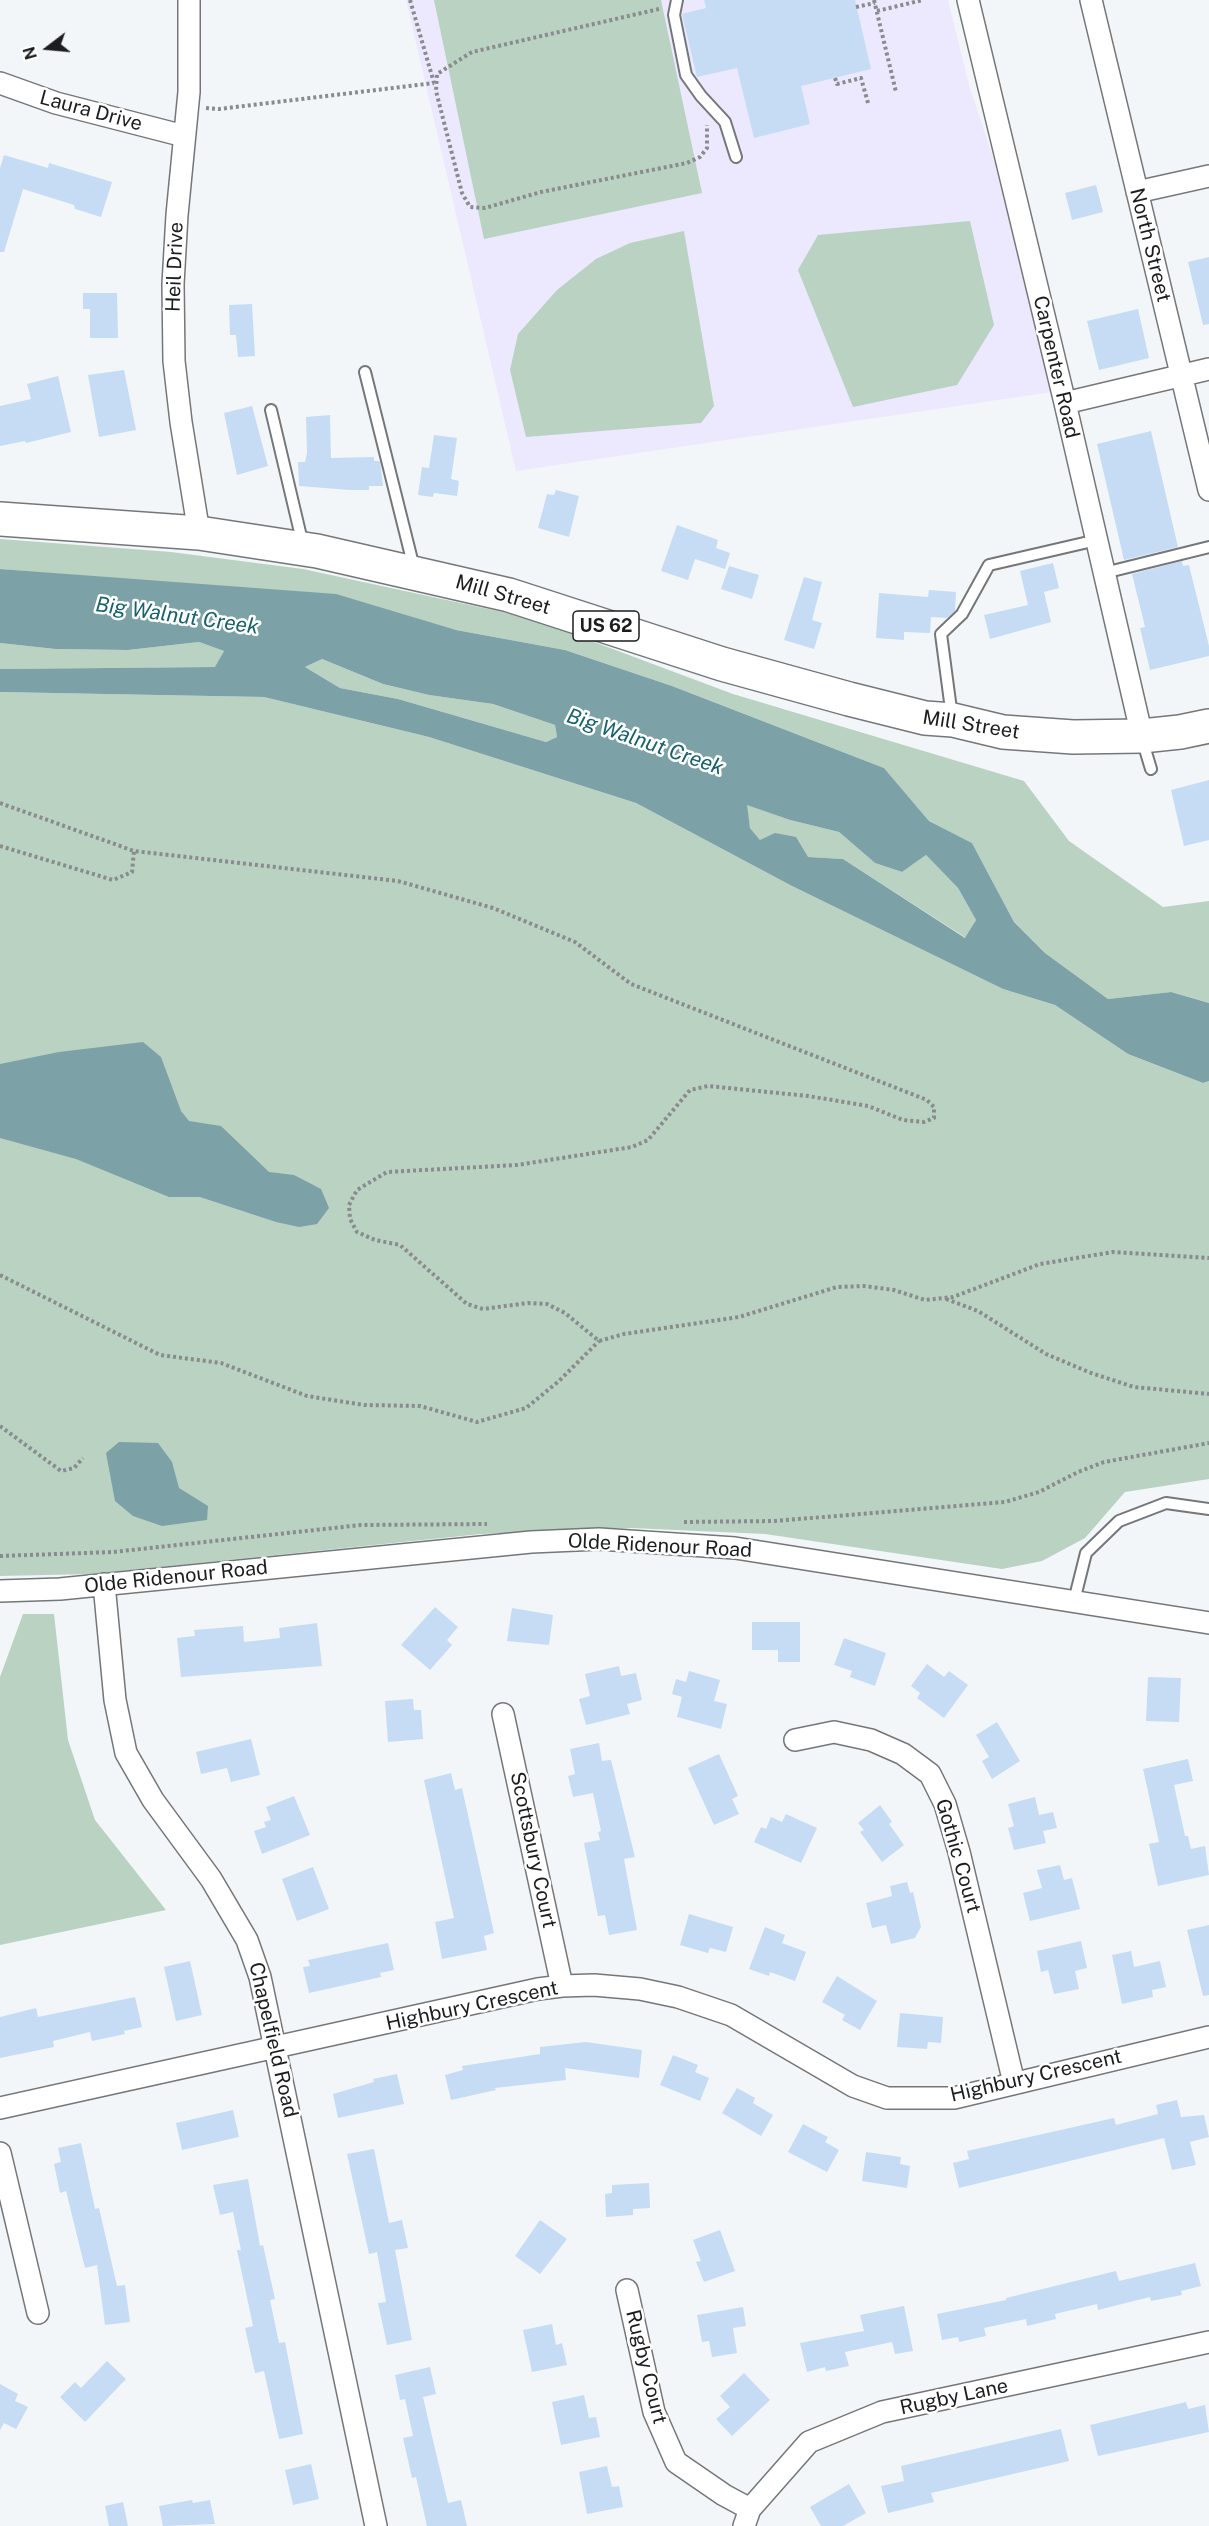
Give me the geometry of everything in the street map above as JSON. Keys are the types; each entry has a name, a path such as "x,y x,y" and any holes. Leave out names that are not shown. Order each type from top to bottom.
{"highway":[{"name":"Mill Street","path":"0,519 199,533 304,549 414,572 509,595 785,682 925,718 953,720 1003,732 1073,737 1142,736 1209,726"}],"street":[{"name":"Heil Drive","path":"189,0 188,106 173,284 174,361 181,422 199,533"},
{"name":"Carpenter Road","path":"968,0 1142,736"},
{"name":"North Street","path":"1091,0 1209,490"},
{"name":"Laura Drive","path":"0,83 56,103 184,136"},
{"path":"1137,192 1209,176"},
{"path":"1065,403 1209,369"},
{"name":"Olde Ridenour Road","path":"0,1591 104,1584 531,1542 599,1539 735,1548 1209,1623"},
{"name":"Chapelfield Road","path":"104,1584 115,1700 126,1753 153,1800 212,1879 248,1940 260,1977 376,2526"},
{"name":"Scottsbury Court","path":"503,1714 562,1986"},
{"name":"Gothic Court","path":"795,1740 834,1732 871,1740 903,1754 930,1774 945,1804 961,1861 1014,2083"},
{"name":"Highbury Crescent","path":"0,2108 538,1989 562,1986 594,1985 640,1989 678,1997 731,2015 853,2086 876,2096 954,2098 1209,2037"},
{"path":"0,2153 38,2313"},
{"name":"Rugby Court","path":"627,2290 654,2412 676,2462 724,2495 747,2517"},
{"name":"Rugby Lane","path":"747,2517 809,2442 882,2412 1209,2343"}],"lane":[{"path":"676,0 674,15 686,75 701,96 725,122 736,157"},
{"path":"365,372 396,489 414,572"},
{"path":"271,410 304,549"},
{"path":"953,720 941,634 962,614 989,566 1097,540"},
{"path":"1104,573 1209,547"},
{"path":"1142,736 1151,769"},
{"path":"1074,1601 1086,1553 1119,1521 1167,1503 1209,1509"}],"path":[{"path":"410,0 462,193 470,207 485,207 541,192 687,163 700,157 707,148 707,124"},
{"path":"857,0 858,7 874,2 896,92"},
{"path":"877,11 923,0"},
{"path":"436,90 437,74 472,52 658,9"},
{"path":"835,78 837,84 861,78 868,103"},
{"path":"188,106 219,109 434,83"},
{"path":"0,803 134,851 398,881 493,908 574,942 631,984 927,1100 934,1107 934,1118 924,1122 903,1120 868,1106 808,1096 708,1086 690,1090 648,1140 633,1147 517,1165 387,1172 357,1190 349,1205 350,1219 357,1232 375,1240 400,1245 467,1304 483,1309 528,1303 547,1304 565,1313 599,1341"},
{"path":"0,846 113,880 132,872 134,851"},
{"path":"0,1275 160,1354 221,1363 307,1396 364,1405 420,1406 477,1422 526,1408 559,1381 599,1341 624,1334 739,1317 837,1287 864,1286 894,1290 925,1300 943,1298 1040,1264 1113,1252 1209,1258"},
{"path":"943,1298 978,1311 1046,1354 1134,1388 1209,1394"},
{"path":"0,1426 61,1471 74,1468 83,1458"}],"shaded area":[{"path":"406,0 948,0 969,85 996,167 1052,392 516,471"}],"green space":[{"path":"434,0 661,0 702,193 484,239"},
{"path":"970,221 994,325 957,385 853,407 798,270 818,235"},
{"path":"684,231 714,406 701,423 526,437 510,370 518,334 557,290 596,259 630,243"},
{"path":"0,539 171,552 303,569 530,618 733,694 1024,781 1069,841 1163,907 1209,901 1209,1003 1171,992 1108,999 1045,953 1014,922 972,843 929,821 884,768 672,686 565,650 456,630 184,584 0,569"},
{"path":"199,642 224,651 216,667 0,669 0,643 55,649 128,650"},
{"path":"322,659 383,684 429,695 493,704 555,725 557,737 546,742 398,699 340,688 305,667"},
{"path":"0,692 264,697 429,737 636,803 792,886 1003,989 1055,1005 1128,1054 1203,1083 1209,1081 1209,1479 1125,1492 1085,1538 1042,1561 1002,1569 765,1534 632,1528 481,1534 92,1574 0,1576"},
{"path":"746,804 790,820 839,832 875,863 902,872 926,855 958,888 976,920 966,938 843,859 807,857 760,840 750,828"},
{"path":"23,1614 54,1614 68,1740 95,1820 166,1910 0,1945 0,1677"}],"water":[{"name":"Big Walnut Creek","path":"0,569 336,594 456,630 565,650 672,686 884,768 929,821 972,843 1014,922 1045,953 1108,999 1171,992 1209,1003 1209,1081 1203,1083 1128,1054 1055,1005 1003,989 792,886 636,803 429,737 264,697 0,692 0,669 215,667 224,651 199,642 128,650 55,649 0,643","holes":["322,659 383,684 429,695 493,704 555,725 557,737 546,742 398,699 340,688 305,667","747,805 790,820 839,832 875,863 902,872 926,855 958,888 976,920 965,938 843,859 808,857 796,837 775,833 760,840 750,828"]},
{"path":"143,1042 161,1057 181,1111 189,1121 221,1126 269,1172 294,1175 321,1189 329,1208 317,1224 299,1227 276,1222 200,1197 169,1197 76,1159 0,1138 0,1064 59,1052"},
{"path":"119,1442 158,1443 172,1462 179,1488 208,1506 207,1520 162,1526 133,1516 115,1501 106,1453"}],"building":[{"path":"704,0 855,0 871,69 801,86 810,124 754,138 737,68 697,77 682,14 706,8"},
{"path":"4,155 48,168 49,163 112,182 101,217 75,209 74,205 23,189 4,252 0,252 0,168"},
{"path":"1096,185 1103,212 1072,220 1065,193"},
{"path":"1209,257 1209,324 1203,325 1188,262"},
{"path":"83,293 117,293 118,338 90,338 90,309 83,309"},
{"path":"252,304 255,356 238,357 236,335 230,335 229,305"},
{"path":"1138,309 1149,358 1099,370 1087,321"},
{"path":"124,370 136,430 99,437 88,375"},
{"path":"58,376 71,432 26,443 25,441 0,446 0,406 31,399 27,384"},
{"path":"252,406 268,466 237,475 224,413"},
{"path":"330,415 331,458 374,457 374,461 380,461 383,486 369,486 369,490 350,490 299,486 298,462 305,462 307,453 306,417"},
{"path":"1151,431 1178,547 1124,560 1097,444"},
{"path":"434,435 457,438 451,479 459,481 457,496 434,493 433,497 418,495 422,467 429,468"},
{"path":"556,490 579,496 569,537 538,528 547,494 554,495"},
{"path":"677,525 718,540 716,548 730,553 725,569 695,559 688,580 661,571"},
{"path":"1182,561 1183,566 1189,565 1209,646 1209,656 1150,670 1140,628 1145,627 1132,574"},
{"path":"1053,563 1059,588 1044,592 1051,622 990,639 984,615 1028,605 1020,571"},
{"path":"729,566 759,575 752,599 721,589"},
{"path":"804,577 822,582 812,620 822,623 814,649 784,640"},
{"path":"929,590 956,592 955,611 947,618 931,617 930,633 904,632 904,640 876,638 879,593 928,597"},
{"path":"1209,780 1209,840 1184,846 1171,790"},
{"path":"435,1607 458,1627 447,1640 452,1645 430,1670 401,1645"},
{"path":"512,1608 553,1615 549,1645 507,1641"},
{"path":"752,1622 800,1622 800,1662 778,1662 778,1650 752,1650"},
{"path":"317,1623 322,1666 181,1677 177,1638 195,1636 194,1630 243,1626 244,1642 280,1638 279,1628"},
{"path":"844,1638 886,1653 875,1686 850,1677 852,1671 834,1665"},
{"path":"927,1664 944,1677 949,1671 968,1685 944,1718 917,1698 920,1693 911,1686"},
{"path":"619,1666 621,1676 636,1673 642,1700 627,1704 630,1714 586,1725 579,1699 590,1696 585,1674"},
{"path":"689,1671 720,1680 714,1701 727,1704 721,1729 677,1717 682,1697 672,1694 676,1679 686,1682"},
{"path":"1148,1677 1181,1678 1179,1722 1146,1721"},
{"path":"413,1699 414,1710 421,1710 423,1739 388,1742 385,1701"},
{"path":"997,1722 1020,1761 992,1779 982,1761 989,1757 976,1735"},
{"path":"251,1739 260,1775 231,1782 227,1768 201,1774 196,1752"},
{"path":"599,1743 602,1761 611,1760 635,1857 624,1859 637,1930 609,1935 605,1915 598,1916 584,1843 600,1840 598,1832 601,1831 593,1793 573,1797 568,1776 575,1774 570,1749"},
{"path":"719,1754 738,1796 732,1799 739,1814 714,1825 688,1768"},
{"path":"1188,1759 1193,1781 1174,1785 1185,1836 1188,1836 1191,1849 1205,1846 1209,1875 1158,1886 1149,1844 1159,1842 1143,1769"},
{"path":"451,1773 455,1790 462,1788 494,1933 484,1936 487,1950 442,1959 435,1922 454,1918 424,1780"},
{"path":"294,1796 310,1835 262,1854 254,1831 266,1827 264,1822 271,1820 266,1807"},
{"path":"1035,1797 1039,1815 1053,1812 1057,1828 1043,1831 1046,1843 1014,1850 1008,1828 1014,1826 1008,1804"},
{"path":"880,1805 892,1822 889,1824 904,1845 882,1862 860,1832 864,1830 858,1823"},
{"path":"786,1814 817,1828 801,1863 754,1842 761,1827 766,1829 771,1817 782,1822"},
{"path":"1060,1865 1064,1880 1072,1878 1080,1909 1030,1921 1023,1893 1042,1888 1037,1870"},
{"path":"313,1867 329,1909 297,1921 282,1879"},
{"path":"907,1882 910,1893 913,1892 921,1927 915,1938 891,1944 886,1925 872,1928 866,1903 892,1896 890,1886"},
{"path":"689,1914 733,1927 726,1952 710,1948 708,1953 680,1945"},
{"path":"1209,1925 1209,1995 1203,1996 1187,1930"},
{"path":"765,1927 785,1935 782,1943 806,1952 795,1981 770,1972 769,1976 749,1969"},
{"path":"1081,1941 1087,1968 1075,1971 1079,1989 1054,1994 1048,1970 1041,1972 1037,1951"},
{"path":"388,1943 394,1970 380,1973 381,1977 309,1993 303,1967 310,1966 308,1960"},
{"path":"1131,1951 1134,1967 1160,1961 1166,1987 1152,1990 1153,1997 1122,2004 1112,1955"},
{"path":"190,1961 202,2015 176,2021 164,1967"},
{"path":"837,1976 877,2001 860,2030 842,2020 845,2015 822,2002"},
{"path":"135,1997 142,2027 124,2031 125,2034 92,2041 90,2032 53,2041 54,2047 0,2058 0,2017 36,2008 38,2017"},
{"path":"900,2013 943,2017 941,2043 928,2042 927,2049 897,2047"},
{"path":"586,2042 642,2050 639,2078 565,2068 566,2080 495,2088 496,2090 451,2100 445,2075 463,2070 462,2066 540,2054 540,2047"},
{"path":"673,2055 698,2065 695,2072 709,2078 700,2101 660,2085"},
{"path":"397,2074 404,2104 338,2118 333,2094 374,2082 373,2079"},
{"path":"737,2088 755,2098 753,2103 773,2115 761,2136 722,2113"},
{"path":"1177,2100 1181,2117 1204,2115 1209,2137 1190,2142 1196,2165 1172,2170 1164,2138 959,2188 953,2163 969,2159 967,2151 1114,2118 1116,2125 1158,2114 1156,2105"},
{"path":"233,2110 239,2137 182,2150 176,2123"},
{"path":"803,2124 828,2137 825,2142 839,2150 827,2172 788,2152"},
{"path":"81,2143 95,2209 99,2208 117,2286 125,2285 130,2322 105,2325 97,2265 85,2268 66,2191 60,2193 54,2164 61,2162 58,2148"},
{"path":"374,2149 389,2223 402,2220 408,2248 395,2250 412,2340 387,2345 378,2303 386,2302 377,2252 369,2254 347,2154"},
{"path":"866,2152 901,2157 900,2164 910,2166 907,2188 862,2181"},
{"path":"248,2179 260,2246 263,2245 275,2299 270,2300 279,2343 285,2342 303,2434 279,2439 264,2371 255,2373 245,2328 253,2326 237,2250 241,2250 233,2212 220,2215 213,2185"},
{"path":"649,2183 650,2208 633,2209 633,2215 606,2217 605,2194 612,2193 612,2185"},
{"path":"540,2220 567,2239 540,2274 515,2256"},
{"path":"720,2230 735,2271 704,2282 696,2262 701,2261 693,2240"},
{"path":"1195,2263 1201,2286 1181,2291 1182,2295 1151,2301 1150,2297 1098,2310 1097,2304 1055,2314 1056,2319 1027,2326 1026,2319 984,2328 986,2336 959,2342 958,2337 942,2340 937,2314 1006,2300 1006,2298 1116,2271 1119,2281"},
{"path":"904,2306 913,2351 895,2354 892,2342 845,2352 849,2366 826,2371 825,2367 807,2372 800,2343 864,2331 860,2315"},
{"path":"743,2307 746,2326 733,2328 737,2353 712,2357 709,2341 702,2342 697,2315"},
{"path":"552,2324 556,2345 562,2343 567,2365 532,2372 523,2330"},
{"path":"107,2361 126,2379 85,2422 60,2397 75,2382 81,2388"},
{"path":"430,2367 436,2394 423,2397 431,2432 448,2503 461,2500 467,2526 427,2526 416,2477 412,2478 403,2438 413,2436 405,2399 400,2400 395,2375"},
{"path":"744,2373 770,2400 732,2436 716,2419 730,2407 720,2396"},
{"path":"0,2384 18,2394 15,2401 28,2407 16,2429 4,2423 0,2430"},
{"path":"584,2395 589,2418 596,2417 600,2437 561,2445 552,2402"},
{"path":"1186,2402 1188,2409 1205,2405 1209,2432 1098,2456 1090,2425"},
{"path":"1061,2429 1069,2461 931,2493 934,2502 888,2513 881,2486 904,2481 901,2466"},
{"path":"311,2464 319,2499 293,2505 285,2470"},
{"path":"607,2466 612,2487 619,2486 623,2507 587,2514 579,2472"},
{"path":"849,2484 866,2513 843,2526 821,2526 810,2507"},
{"path":"192,2500 193,2503 210,2500 215,2524 163,2526 159,2506"},
{"path":"123,2502 128,2526 109,2526 105,2506"}]}
